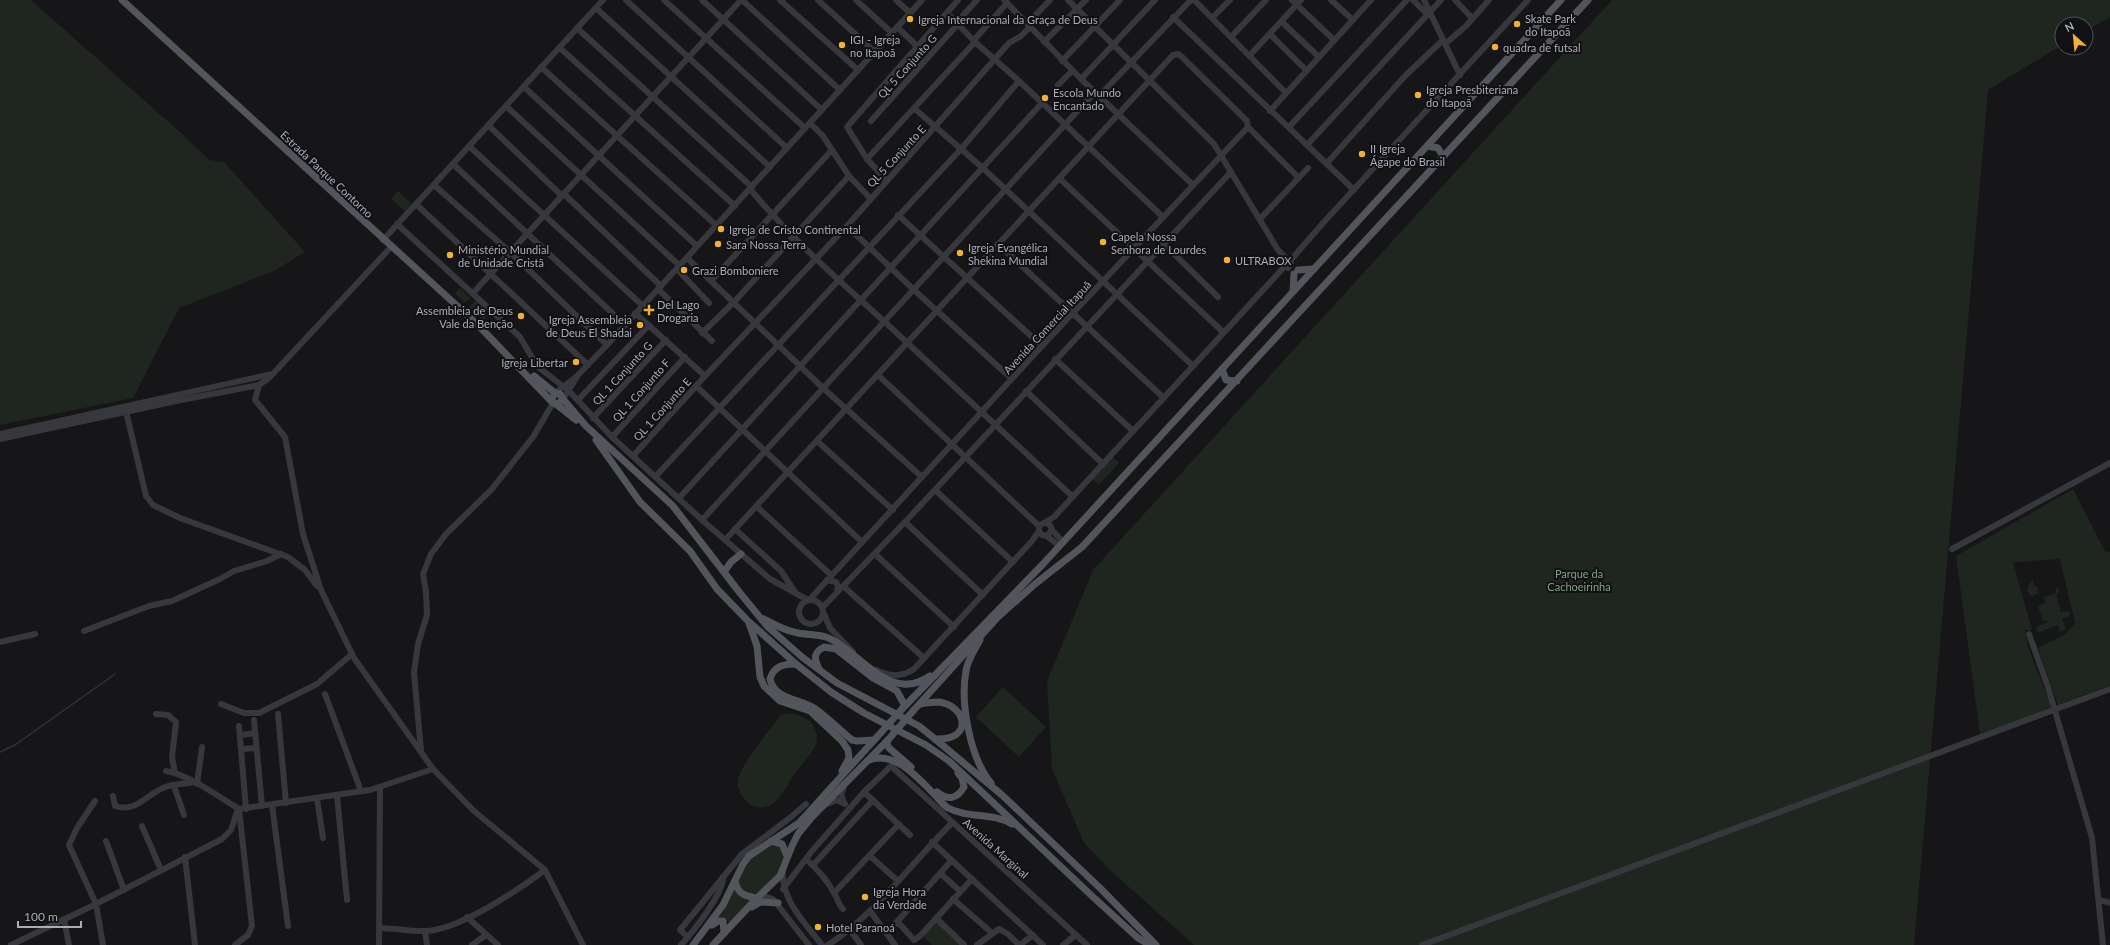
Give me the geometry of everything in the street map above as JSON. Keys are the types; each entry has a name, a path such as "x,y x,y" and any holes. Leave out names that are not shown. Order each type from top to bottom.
{"main road":[{"name":"Estrada Parque Contorno","path":"122,0 383,240 478,325 518,364 553,403 589,429"},
{"path":"693,945 706,930 723,905 743,864 750,856 773,837 799,823 914,696 1061,544 1561,0"},
{"path":"713,945 771,885 783,870 798,834 818,811 859,767 887,741 984,632 1019,597 1082,547 1588,0"},
{"path":"1428,146 1438,148 1443,156"},
{"path":"1294,291 1296,272 1314,269"},
{"name":"Estrada Parque Contorno","path":"518,364 555,393 560,394 589,429 673,506 758,616 802,657 854,693 919,726 1002,795"},
{"path":"1222,369 1226,380 1237,381"},
{"path":"555,393 553,403 560,403 563,399"},
{"path":"589,429 640,502 686,547 717,589 747,620 796,664 831,692 864,713 926,745 949,761 1138,938 1150,945"},
{"path":"724,572 731,562 741,554"},
{"path":"758,616 786,630 827,638 870,670 892,681 911,684 924,681 942,668"},
{"path":"747,620 756,646 760,677 764,686 780,701 810,711 846,746 848,758 846,766 831,788"},
{"path":"984,632 966,670 967,714 974,754 986,776 1002,795 1100,888 1156,945"},
{"path":"819,670 814,655 817,651 824,647 836,649 873,678 897,691 904,707"},
{"path":"796,664 780,665 772,672 770,679 776,691 784,697 807,704 852,740 857,742 875,738"},
{"path":"920,704 938,702 945,704 957,710 962,720 962,729 956,736 947,740 935,739"},
{"path":"887,741 889,748 944,797 950,798 960,794 964,788 962,778 949,761"},
{"path":"865,762 881,757 894,760 912,774 944,810 968,815 1002,818 1023,830"},
{"path":"773,837 782,844 788,856"},
{"path":"735,881 739,891 743,895 757,898"},
{"path":"725,932 753,905 764,901 778,903"},
{"path":"706,930 721,920 724,922 725,932"}],"street":[{"path":"383,240 603,0"},
{"path":"626,0 787,148"},
{"path":"664,0 705,39 805,128"},
{"path":"702,0 822,110"},
{"path":"473,294 741,0 840,90"},
{"path":"780,0 858,70"},
{"path":"818,0 876,52"},
{"path":"856,0 892,33"},
{"path":"896,0 910,13"},
{"path":"563,399 578,376 717,226 922,0"},
{"path":"887,181 867,159 847,130 847,126 958,0"},
{"name":"QL 5 Conjunto G","path":"871,121 977,0"},
{"path":"867,159 915,109 1007,3 1016,0"},
{"name":"QL 5 Conjunto E","path":"816,259 847,226 870,198 936,128 1012,40 1021,36 1050,0"},
{"path":"1068,0 1150,82 1208,137 1288,265 1304,280"},
{"path":"1044,42 1086,0"},
{"path":"1062,61 1120,0"},
{"path":"1081,79 1112,44 1155,0"},
{"path":"702,520 764,450 914,290 1065,125 1191,0"},
{"path":"1194,0 1286,93"},
{"path":"1212,18 1230,0"},
{"path":"1231,37 1266,0"},
{"path":"1331,0 1353,20"},
{"path":"1270,111 1371,0"},
{"path":"1289,127 1407,0"},
{"path":"1413,0 1429,14"},
{"path":"1424,0 1429,14 1460,75"},
{"path":"1307,145 1441,0"},
{"path":"1455,0 1472,18"},
{"path":"1327,163 1405,76 1472,18 1489,0"},
{"path":"398,224 520,337 537,366 569,390 612,437 702,520 770,579 820,603 823,607 824,614 830,628 873,668 885,674 896,676 906,675 954,627 1032,541 1049,526 1054,517 1272,278 1288,265 1299,249 1528,0"},
{"path":"1250,55 1282,22 1297,2 1334,40"},
{"path":"1007,3 1072,71 1193,185"},
{"path":"596,8 770,167"},
{"path":"947,12 974,41 1019,81 1162,217"},
{"path":"1173,17 1354,190"},
{"path":"1282,22 1319,57"},
{"path":"897,27 918,46"},
{"path":"577,28 751,188 772,216 838,281 1073,497"},
{"path":"1270,34 1307,71"},
{"path":"560,48 735,206"},
{"path":"725,540 1088,146 1150,82 1173,55 1178,54 1247,121 1248,127 1299,178"},
{"path":"541,68 717,226"},
{"path":"1058,85 1072,71"},
{"path":"656,476 961,148 1019,81"},
{"path":"524,86 697,246"},
{"path":"679,498 861,302 1042,103"},
{"path":"506,106 678,267 709,303"},
{"path":"915,109 984,168 1028,212 1193,366"},
{"path":"810,123 820,131 849,176 870,198"},
{"path":"488,125 660,287 702,333 712,341"},
{"name":"Avenida Comercial Itapuã","path":"809,599 953,445 1042,346 1220,155 1248,127"},
{"path":"469,146 545,214 643,306"},
{"path":"711,281 832,150"},
{"path":"453,164 625,325"},
{"path":"1260,219 1308,168"},
{"path":"823,607 875,554 1163,243 1231,172"},
{"path":"702,333 734,302 849,176"},
{"path":"1059,178 1223,332"},
{"path":"434,185 510,252 607,344"},
{"path":"416,204 490,275 588,365"},
{"path":"898,215 1042,346"},
{"path":"847,226 914,290 1012,379"},
{"path":"1163,243 1218,297"},
{"path":"998,244 1164,398"},
{"path":"0,439 176,398 259,385 272,374 391,247"},
{"path":"687,258 823,388 922,477"},
{"name":"QL 1 Conjunto E","path":"633,456 705,376 816,259"},
{"path":"635,313 705,376"},
{"path":"578,400 649,326"},
{"name":"QL 1 Conjunto G","path":"593,418 666,340"},
{"name":"QL 1 Conjunto F","path":"612,437 685,357"},
{"path":"1056,359 1133,431"},
{"path":"176,398 234,381 272,374"},
{"path":"878,375 953,445 1042,532 1061,544"},
{"path":"555,393 563,385 578,376"},
{"path":"234,381 242,388"},
{"path":"259,385 255,400 279,429 288,446 303,534 321,590 352,654 433,769 474,811 545,870 583,945"},
{"path":"696,386 862,542"},
{"path":"1026,391 1103,464"},
{"path":"421,751 414,672 418,644 427,615 426,592 423,574 431,554 446,534 492,489 533,437 553,403"},
{"path":"126,409 146,496 150,502 186,520 281,554 305,570 321,590"},
{"path":"0,434 126,409"},
{"path":"817,441 893,510"},
{"path":"1952,549 2110,463"},
{"path":"934,490 1013,562"},
{"path":"756,506 829,578 836,582 838,586 837,592"},
{"path":"905,522 984,595"},
{"path":"1049,526 1061,544"},
{"path":"1042,532 1049,526"},
{"path":"735,529 780,571 796,592 801,604 799,613 800,618 808,624 817,623 830,628"},
{"path":"84,631 149,606 172,601 234,571 261,563 281,554"},
{"path":"875,554 954,627"},
{"path":"843,586 924,658"},
{"path":"801,604 809,599"},
{"path":"817,623 824,614"},
{"path":"0,642 35,634"},
{"path":"2029,634 2055,710 2092,838 2100,900 2103,945"},
{"path":"221,704 244,713 260,712 317,684 352,654"},
{"path":"1422,945 2110,690"},
{"path":"325,694 361,791"},
{"path":"156,714 168,715 176,722 172,757 175,773"},
{"path":"278,714 286,803"},
{"path":"254,720 262,806"},
{"path":"239,726 241,735 246,808"},
{"path":"241,735 255,733"},
{"path":"195,783 202,747"},
{"path":"242,749 256,748"},
{"name":"Avenida Marginal","path":"864,792 889,766 892,766 944,810 952,823 1087,945"},
{"path":"844,803 841,791 859,767"},
{"path":"238,809 317,799 380,788 433,769"},
{"path":"166,771 175,773 195,783 231,803 238,809 252,926 248,934 235,945"},
{"path":"113,796 115,806 129,808 162,788 195,783"},
{"path":"174,786 184,815"},
{"path":"379,945 380,788"},
{"path":"783,888 805,860 864,792 910,834"},
{"path":"337,795 347,900"},
{"path":"317,799 323,838"},
{"path":"818,811 834,800 844,803 850,808"},
{"path":"813,866 873,800"},
{"path":"95,801 77,828 69,845 96,904 103,945"},
{"path":"688,937 680,930 723,877 749,848 773,837 806,804"},
{"path":"272,805 288,926"},
{"path":"11,945 124,890 227,835 231,830 238,809"},
{"path":"828,945 850,930 870,911 932,842 952,823"},
{"path":"834,893 899,824"},
{"path":"142,826 162,870"},
{"path":"106,841 124,890"},
{"path":"932,842 1043,945"},
{"path":"870,856 898,881"},
{"path":"185,858 195,945"},
{"path":"805,860 813,866 834,893 838,903 843,909"},
{"path":"887,933 951,861"},
{"path":"380,928 425,931 448,926 506,896 545,870"},
{"path":"783,870 783,888 791,904 822,945"},
{"path":"941,874 960,891"},
{"path":"681,945 711,905 723,883 723,877"},
{"path":"898,922 914,940 972,879"},
{"path":"757,898 764,896 773,899 778,903 809,945"},
{"path":"954,899 992,933"},
{"path":"704,900 711,905"},
{"path":"2100,900 2110,903"},
{"path":"870,911 895,945"},
{"path":"467,917 498,945"},
{"path":"936,918 964,945"},
{"path":"64,919 69,945"},
{"path":"801,934 803,928 809,928"},
{"path":"850,930 860,945"},
{"path":"977,945 992,933 1001,930 1020,945 1033,935"},
{"path":"425,931 427,945"},
{"path":"472,945 486,935"},
{"path":"1063,945 1076,935"}],"green space":[{"path":"0,0 31,0 181,133 209,160 224,162 305,252 274,271 179,308 133,398 0,425"},
{"name":"Parque da Cachoeirinha","path":"1612,0 2110,0 2110,17 2094,26 2094,16 2054,16 2054,50 1988,90 1914,945 1194,945 1112,872 1084,843 1052,769 1047,681 1093,570"},
{"path":"398,191 412,204 405,211 391,199"},
{"path":"460,288 470,298 465,303 455,293"},
{"path":"476,300 491,313 483,321 469,307"},
{"path":"1113,457 1119,463 1099,485 1092,479"},
{"path":"2073,489 2106,553 2110,551 2110,685 2058,705 2038,648 2065,634 2075,623 2060,559 2013,562 2032,630 2025,630 2028,647 2052,708 1980,734 1956,556"},
{"path":"2033,580 2039,593 2031,596 2027,590 2031,581"},
{"path":"2057,587 2059,592 2056,594 2061,612 2070,611 2070,616 2062,619 2066,629 2060,632 2058,625 2037,633 2036,627 2048,622 2046,620 2043,621 2038,606 2045,603 2044,597 2055,594"},
{"path":"1003,687 1046,727 1019,757 976,717"},
{"path":"788,713 805,718 814,726 817,737 816,744 782,794 772,805 766,807 753,806 745,800 739,790 738,779 740,773 750,756 780,716"},
{"path":"772,844 778,844 786,856 782,870 757,896 744,893 737,880 751,858"},
{"path":"736,887 752,899 729,924 725,917 718,917"},
{"path":"936,921 962,945 932,945 923,936"}],"waterway":[{"path":"0,752 15,745 115,674"}],"place":[{"name":"Igreja Internacional da Graça de Deus","path":"910,19"},
{"name":"Skate Park do Itapoã","path":"1517,24"},
{"name":"IGI - Igreja no Itapoã","path":"842,45"},
{"name":"quadra de futsal","path":"1495,47"},
{"name":"Igreja Presbiteriana do Itapoã","path":"1418,95"},
{"name":"Escola Mundo Encantado","path":"1045,98"},
{"name":"II Igreja Ágape do Brasil","path":"1362,154"},
{"name":"Igreja de Cristo Continental","path":"721,229"},
{"name":"Capela Nossa Senhora de Lourdes","path":"1103,242"},
{"name":"Sara Nossa Terra","path":"718,244"},
{"name":"Igreja Evangélica Shekina Mundial","path":"960,253"},
{"name":"Ministério Mundial de Unidade Cristã","path":"450,255"},
{"name":"ULTRABOX","path":"1227,260"},
{"name":"Grazi Bomboniere","path":"684,270"},
{"name":"Del Lago Drogaria","path":"649,310"},
{"name":"Assembleia de Deus Vale da Benção","path":"521,316"},
{"name":"Igreja Assembleia de Deus El Shadai","path":"640,325"},
{"name":"Igreja Libertar","path":"576,362"},
{"name":"Igreja Hora da Verdade","path":"865,897"},
{"name":"Hotel Paranoá","path":"818,927"}]}
